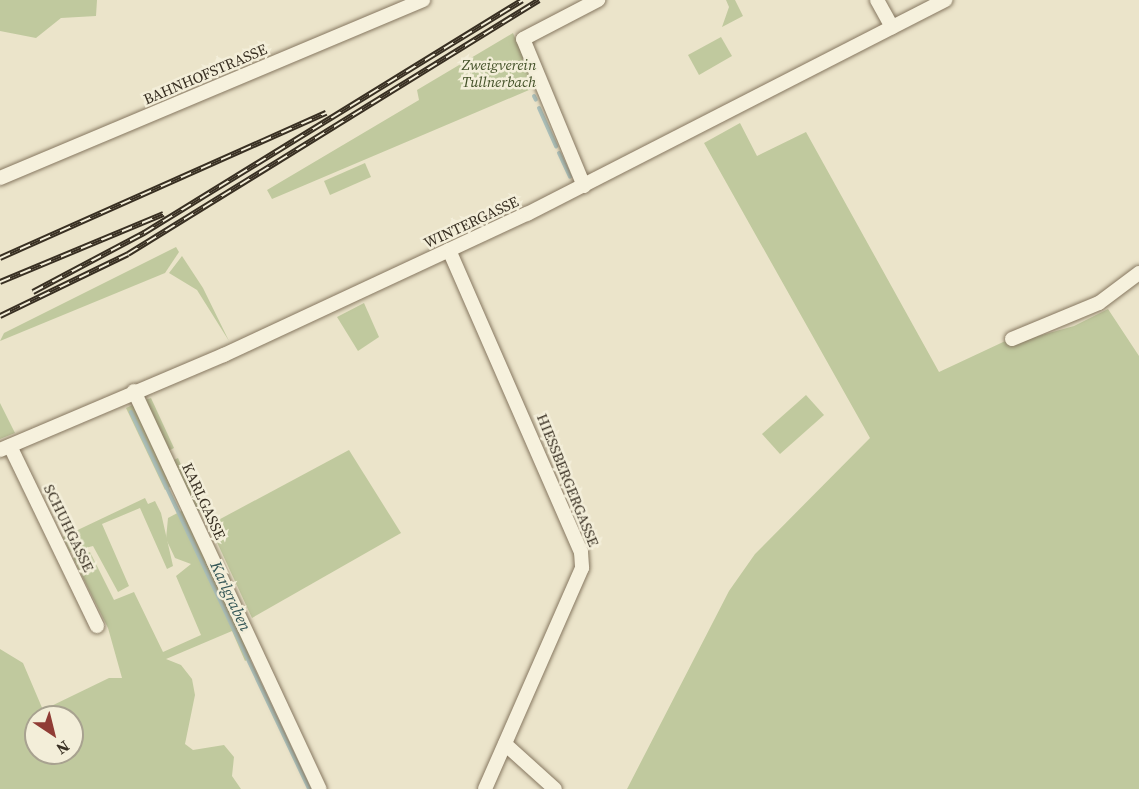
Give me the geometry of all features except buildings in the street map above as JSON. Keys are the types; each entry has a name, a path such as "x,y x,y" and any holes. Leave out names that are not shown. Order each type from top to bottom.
{"street":[{"name":"BAHNHOFSTRASSE","path":"0,178 423,0"},
{"path":"584,186 523,39 598,0"},
{"path":"877,0 892,27"},
{"name":"WINTERGASSE","path":"5,448 449,250 584,186 945,0"},
{"name":"HIESSBERGERGASSE","path":"449,250 581,552 582,568 485,789"},
{"path":"1012,339 1099,303 1139,273"},
{"name":"KARLGASSE","path":"134,391 320,789"},
{"name":"SCHUHGASSE","path":"5,448 97,626"},
{"path":"505,744 555,789"}],"green space":[{"path":"0,0 97,0 96,16 61,18 36,38 0,31"},
{"path":"726,0 735,0 743,16 722,27 729,7"},
{"name":"Zweigverein Tullnerbach","path":"513,33 536,87 272,199 267,190 419,100 417,90"},
{"path":"721,37 732,56 699,75 688,55"},
{"path":"740,123 757,156 806,132 939,372 1016,336 1010,344 1074,326 1108,309 1139,356 1139,789 627,789 729,591 755,554 870,438 704,143"},
{"path":"365,163 371,177 330,195 324,181"},
{"path":"176,247 179,252 165,273 0,341 4,333"},
{"path":"182,256 203,288 229,341 197,290 169,273"},
{"path":"364,303 379,337 358,351 337,317"},
{"path":"806,395 824,415 780,454 762,434"},
{"path":"151,398 174,448 168,451 145,400"},
{"path":"0,403 15,433 0,439"},
{"path":"135,404 173,485 165,490 126,408"},
{"path":"349,450 401,533 252,618 209,525"},
{"path":"178,458 202,511 197,511 172,461"},
{"path":"145,498 148,504 155,501 161,513 173,566 167,569 140,508 102,524 129,586 118,592 93,546 70,552 63,537"},
{"path":"183,510 253,657 245,661 232,631 166,659 181,665 192,679 195,695 185,744 193,750 224,745 234,757 232,776 241,789 0,789 0,649 23,663 41,705 24,705 24,765 84,765 84,705 53,705 109,678 122,678 108,628 73,558 90,552 114,600 134,592 163,652 201,635 176,576 191,564 175,558 166,539 168,518"}],"waterway":[{"path":"534,96 536,100"},
{"path":"539,108 556,146"},
{"path":"559,153 570,177"},
{"name":"Karlgraben","path":"131,412 309,789"}],"railway":[{"path":"33,292 144,233 522,0"},
{"path":"0,316 128,254 539,0"},
{"path":"0,258 326,113"},
{"path":"0,282 163,214"}]}
